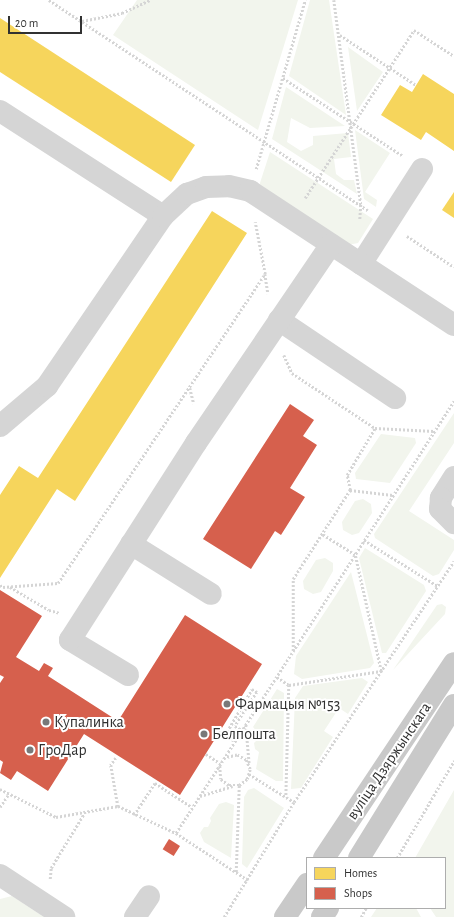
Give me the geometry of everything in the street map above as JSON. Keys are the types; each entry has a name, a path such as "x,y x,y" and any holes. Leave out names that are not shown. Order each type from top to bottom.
{"main road":[{"name":"вуліца Дзяржынскага","path":"325,857 454,663"},
{"name":"вуліца Дзяржынскага","path":"360,857 454,705"},
{"path":"285,917 306,886"}],"lane":[{"path":"0,111 163,216"},
{"path":"361,264 422,169"},
{"path":"0,426 47,386 163,216 187,194 206,187 229,186 250,191 454,324"},
{"path":"128,675 70,640 131,544 276,324 331,244"},
{"path":"276,324 395,398"},
{"path":"454,478 441,498 440,509 454,523"},
{"path":"131,544 211,594"},
{"path":"0,875 64,917"},
{"path":"135,917 149,896"}],"path":[{"path":"49,0 454,267"},
{"path":"81,21 122,13 150,0"},
{"path":"0,585 10,586 58,583 265,274 252,208 245,203 250,191 305,0"},
{"path":"334,0 361,205"},
{"path":"292,219 351,124 390,68 414,30 454,56"},
{"path":"339,34 416,85"},
{"path":"283,78 351,124 422,169"},
{"path":"276,324 292,373 375,428 435,431"},
{"path":"176,833 454,401"},
{"path":"293,650 293,579 350,490 347,475 375,428"},
{"path":"350,490 393,495"},
{"path":"322,534 355,555 381,671"},
{"path":"364,540 438,586"},
{"path":"224,917 248,880 294,802 454,561"},
{"path":"10,586 49,610 84,618"},
{"path":"277,677 289,685 381,671"},
{"path":"286,797 289,685"},
{"path":"225,735 252,689 256,692 235,726 242,730"},
{"path":"200,796 239,785 249,774 246,724"},
{"path":"220,732 235,741"},
{"path":"206,754 220,763"},
{"path":"223,760 237,755 249,764"},
{"path":"116,758 111,765 118,806"},
{"path":"398,857 454,761"},
{"path":"220,763 221,779 234,786"},
{"path":"249,774 294,802"},
{"path":"134,815 155,783 192,807"},
{"path":"236,872 239,785"},
{"path":"0,789 8,795 56,816 118,806 134,815 176,833 248,880"},
{"path":"0,808 8,795"},
{"path":"50,882 52,868 86,811"}],"shaded area":[{"path":"137,0 298,0 258,130 113,35"},
{"path":"310,0 329,0 346,115 289,76"},
{"path":"348,47 383,72 357,111"},
{"path":"286,87 345,126 310,128 291,118 287,142 301,151 313,145 313,136 348,133 351,157 334,159 336,174 344,180 354,180 357,194 272,139"},
{"path":"355,130 390,153 365,192 377,200 376,207 364,199"},
{"path":"270,152 373,219 358,243 348,245 259,186"},
{"path":"454,413 454,443 409,511 454,540 454,550 439,574 433,576 375,538 374,534"},
{"path":"381,434 415,438 416,443 390,483 356,479 355,473"},
{"path":"363,499 371,504 372,513 359,533 352,535 343,530 342,522 355,501"},
{"path":"365,548 424,585 426,591 386,653 382,653 359,558"},
{"path":"325,558 333,563 333,571 321,592 313,594 304,589 303,581 316,560"},
{"path":"351,572 374,663 370,668 302,679 294,674 296,656"},
{"path":"442,604 446,607 445,614 393,670 437,605"},
{"path":"362,678 368,682 348,714 339,708 324,731 333,737 301,788 291,789 295,698 303,686"},
{"path":"277,689 284,693 283,781 276,781 256,769 259,752 255,749 254,743 258,739 258,733 253,727"},
{"path":"254,788 284,808 247,868 242,864 244,797 248,790"},
{"path":"454,790 454,917 436,917 431,909 446,909 446,857 416,857"},
{"path":"226,802 234,805 231,858 204,842 200,833 204,827 208,827 211,821 210,818 219,804"},
{"path":"12,896 44,917 0,917 0,899"},
{"path":"376,909 417,909 421,917 371,917"}],"building: Homes":[{"path":"0,18 195,145 171,182 0,72"},
{"path":"423,74 454,94 454,151 426,132 421,140 381,115 400,85 412,92"},
{"path":"454,192 454,218 442,210"},
{"path":"212,211 247,233 75,501 57,489 0,578 0,495 19,466 38,478"}],"building: Shops":[{"path":"290,404 314,420 303,436 317,445 290,488 305,497 281,535 275,531 251,569 203,539"},
{"path":"0,590 42,616 16,657 39,671 44,663 53,668 48,676 118,721 185,615 262,664 180,795 84,734 48,791 17,771 11,780 0,773 3,762 0,760 0,683 4,677 0,675"},
{"path":"169,839 180,846 174,856 163,849"}],"place":[{"name":"Фармацыя №153","path":"227,704"},
{"name":"Купалинка","path":"46,722"},
{"name":"Белпошта","path":"204,734"},
{"name":"ГроДар","path":"30,750"}]}
